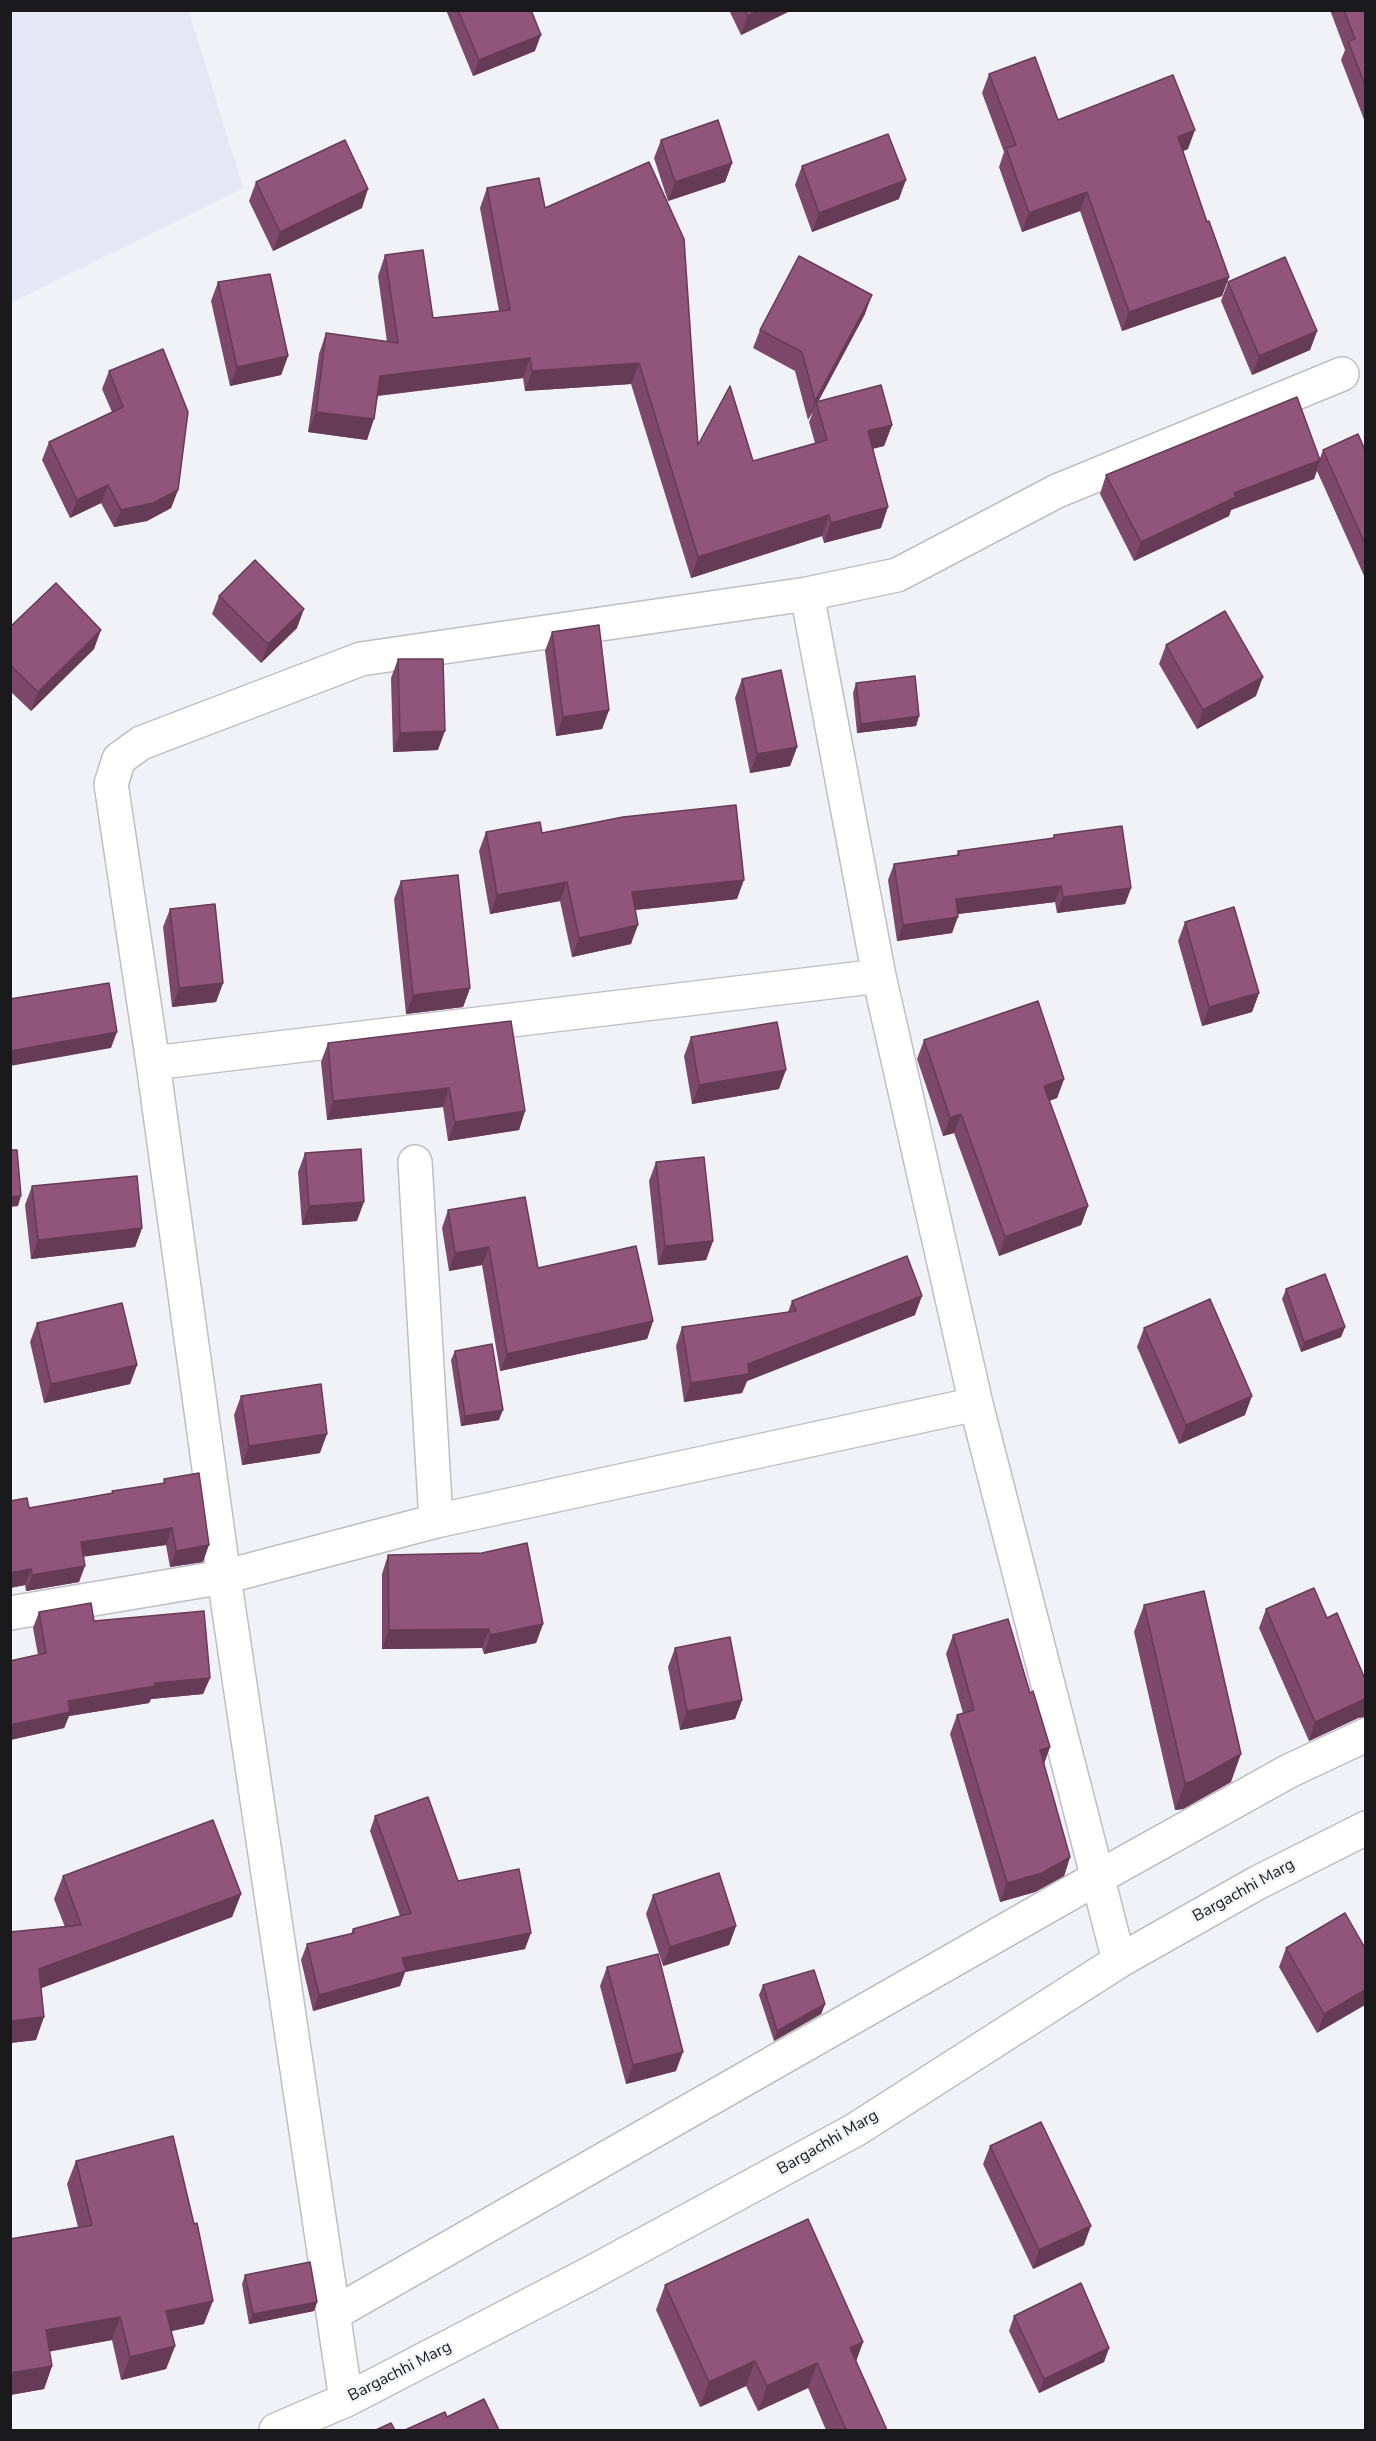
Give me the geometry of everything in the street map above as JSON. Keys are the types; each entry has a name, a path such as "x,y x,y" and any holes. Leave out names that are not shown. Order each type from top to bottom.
{"street":[{"path":"346,2400 224,1577 153,1063 111,784 119,759 141,743 361,659 807,594 897,575 1057,491 1342,374"},
{"path":"807,594 879,976 976,1404 1119,1961"},
{"path":"153,1063 879,976"},
{"path":"415,1162 436,1521"},
{"path":"10,1613 224,1577 436,1521 976,1404"},
{"path":"333,2314 1097,1878 1289,1771 1365,1736"},
{"name":"Bargachhi Marg","path":"276,2430 346,2400 589,2274 855,2130 1119,1961 1257,1883 1365,1828"}],"shaded area":[{"path":"11,10 189,11 243,188 11,303"}],"building":[{"path":"458,10 531,10 541,35 479,60"},
{"path":"745,10 759,10 748,16"},
{"path":"1344,10 1365,10 1365,85 1348,41 1355,39"},
{"path":"1035,57 1058,120 1173,75 1195,130 1178,137 1207,222 1209,221 1229,277 1129,312 1087,192 1029,213 1006,148 1016,145 989,74"},
{"path":"718,120 732,163 675,182 661,140"},
{"path":"888,134 906,180 819,213 802,166"},
{"path":"345,140 368,189 280,232 256,182"},
{"path":"649,162 684,239 698,445 730,386 753,461 827,440 816,402 881,385 892,425 868,431 888,507 831,523 829,515 698,557 639,363 532,371 530,358 380,376 374,419 316,412 326,333 398,343 385,255 423,250 433,318 510,310 487,188 539,178 545,208"},
{"path":"799,256 872,295 815,401 802,352 760,330"},
{"path":"1285,257 1317,331 1259,356 1228,282"},
{"path":"270,274 288,356 237,367 218,282"},
{"path":"163,349 188,412 178,490 153,503 121,510 108,485 77,500 49,442 123,407 109,371"},
{"path":"1297,397 1320,460 1234,493 1236,497 1141,542 1106,475"},
{"path":"1358,434 1365,450 1365,544 1323,450"},
{"path":"255,560 304,609 268,644 219,596"},
{"path":"56,583 101,630 38,692 10,665 10,627"},
{"path":"1225,611 1263,677 1203,710 1166,645"},
{"path":"599,625 609,710 563,717 552,632"},
{"path":"398,659 443,659 445,731 400,733"},
{"path":"781,670 797,747 757,754 742,679"},
{"path":"915,676 919,716 861,724 856,683"},
{"path":"736,805 744,880 632,892 638,925 579,938 567,882 497,895 486,832 540,822 542,833 623,817"},
{"path":"1122,826 1131,888 1063,897 1061,886 956,899 958,917 903,925 894,864 959,855 958,851 1054,838 1054,835"},
{"path":"458,875 470,988 413,995 401,881"},
{"path":"215,904 223,983 179,988 170,909"},
{"path":"1234,907 1259,993 1209,1007 1185,922"},
{"path":"109,983 117,1032 10,1051 10,999"},
{"path":"1038,1001 1064,1079 1044,1086 1088,1206 1005,1237 961,1114 950,1118 924,1040"},
{"path":"511,1021 525,1111 455,1122 449,1088 333,1101 328,1043"},
{"path":"777,1022 786,1070 699,1085 691,1037"},
{"path":"361,1149 364,1202 309,1206 305,1153"},
{"path":"10,1150 17,1150 21,1196 10,1197"},
{"path":"704,1157 713,1241 665,1246 656,1162"},
{"path":"137,1176 142,1228 38,1240 32,1186"},
{"path":"525,1197 538,1268 636,1246 653,1321 507,1354 489,1247 455,1253 448,1210"},
{"path":"907,1256 922,1296 748,1364 749,1374 691,1383 682,1327 796,1311 792,1301"},
{"path":"1325,1274 1345,1327 1304,1342 1286,1289"},
{"path":"1210,1299 1252,1396 1186,1425 1144,1328"},
{"path":"122,1303 137,1365 51,1384 37,1323"},
{"path":"492,1344 503,1410 465,1416 455,1351"},
{"path":"321,1384 327,1434 249,1446 241,1396"},
{"path":"199,1473 209,1545 176,1551 172,1528 81,1542 85,1566 32,1575 31,1569 10,1573 10,1501 27,1498 29,1508 165,1483 164,1479"},
{"path":"527,1543 543,1624 490,1635 489,1629 389,1630 388,1555 482,1553"},
{"path":"1314,1588 1327,1618 1337,1613 1365,1679 1365,1699 1315,1722 1266,1609"},
{"path":"1204,1591 1241,1754 1193,1781 1185,1783 1144,1605"},
{"path":"91,1603 94,1621 204,1611 210,1678 155,1683 155,1686 68,1701 70,1712 10,1725 10,1661 46,1653 39,1612"},
{"path":"1008,1619 1030,1693 1033,1691 1050,1747 1040,1750 1070,1857 1042,1873 1007,1883 957,1715 974,1710 953,1635"},
{"path":"730,1637 742,1700 687,1711 675,1648"},
{"path":"428,1797 458,1881 519,1869 531,1933 402,1958 406,1971 319,1995 307,1944 354,1933 353,1929 411,1913 375,1816"},
{"path":"213,1820 241,1894 39,1969 44,2017 10,2021 10,1932 81,1925 63,1876"},
{"path":"719,1873 736,1926 670,1947 653,1895"},
{"path":"1345,1913 1365,1948 1365,1990 1324,2014 1286,1948"},
{"path":"658,1954 683,2052 633,2065 607,1967"},
{"path":"814,1970 825,2004 777,2031 763,1985"},
{"path":"1041,2122 1091,2226 1039,2250 990,2146"},
{"path":"173,2136 194,2224 197,2223 213,2301 166,2311 175,2346 130,2357 120,2317 46,2330 52,2366 10,2373 10,2239 92,2225 76,2161"},
{"path":"808,2219 863,2342 850,2348 887,2430 846,2430 817,2363 767,2386 755,2361 709,2382 665,2285"},
{"path":"310,2262 317,2302 253,2314 245,2275"},
{"path":"1081,2283 1109,2348 1044,2379 1014,2316"},
{"path":"484,2399 499,2430 405,2430 445,2412 447,2417"},
{"path":"391,2423 395,2430 376,2430"}]}
